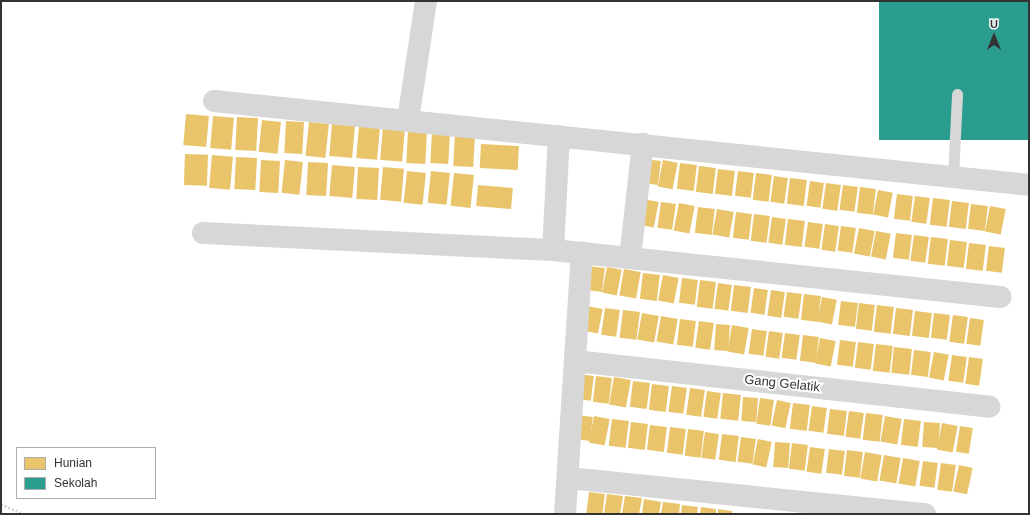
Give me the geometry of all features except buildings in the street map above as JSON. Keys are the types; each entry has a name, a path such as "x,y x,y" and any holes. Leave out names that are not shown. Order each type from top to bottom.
{"street":[{"path":"408,120 426,1"},
{"path":"214,101 643,144 1029,185"},
{"path":"553,250 559,136"},
{"path":"630,258 643,144"},
{"path":"203,233 553,250 1001,297"},
{"path":"565,514 582,253"},
{"name":"Gang Gelatik","path":"575,361 989,407"},
{"path":"568,478 925,514"}],"lane":[{"path":"953,177 957,94"}],"path":[{"path":"1,504 24,514"}]}
